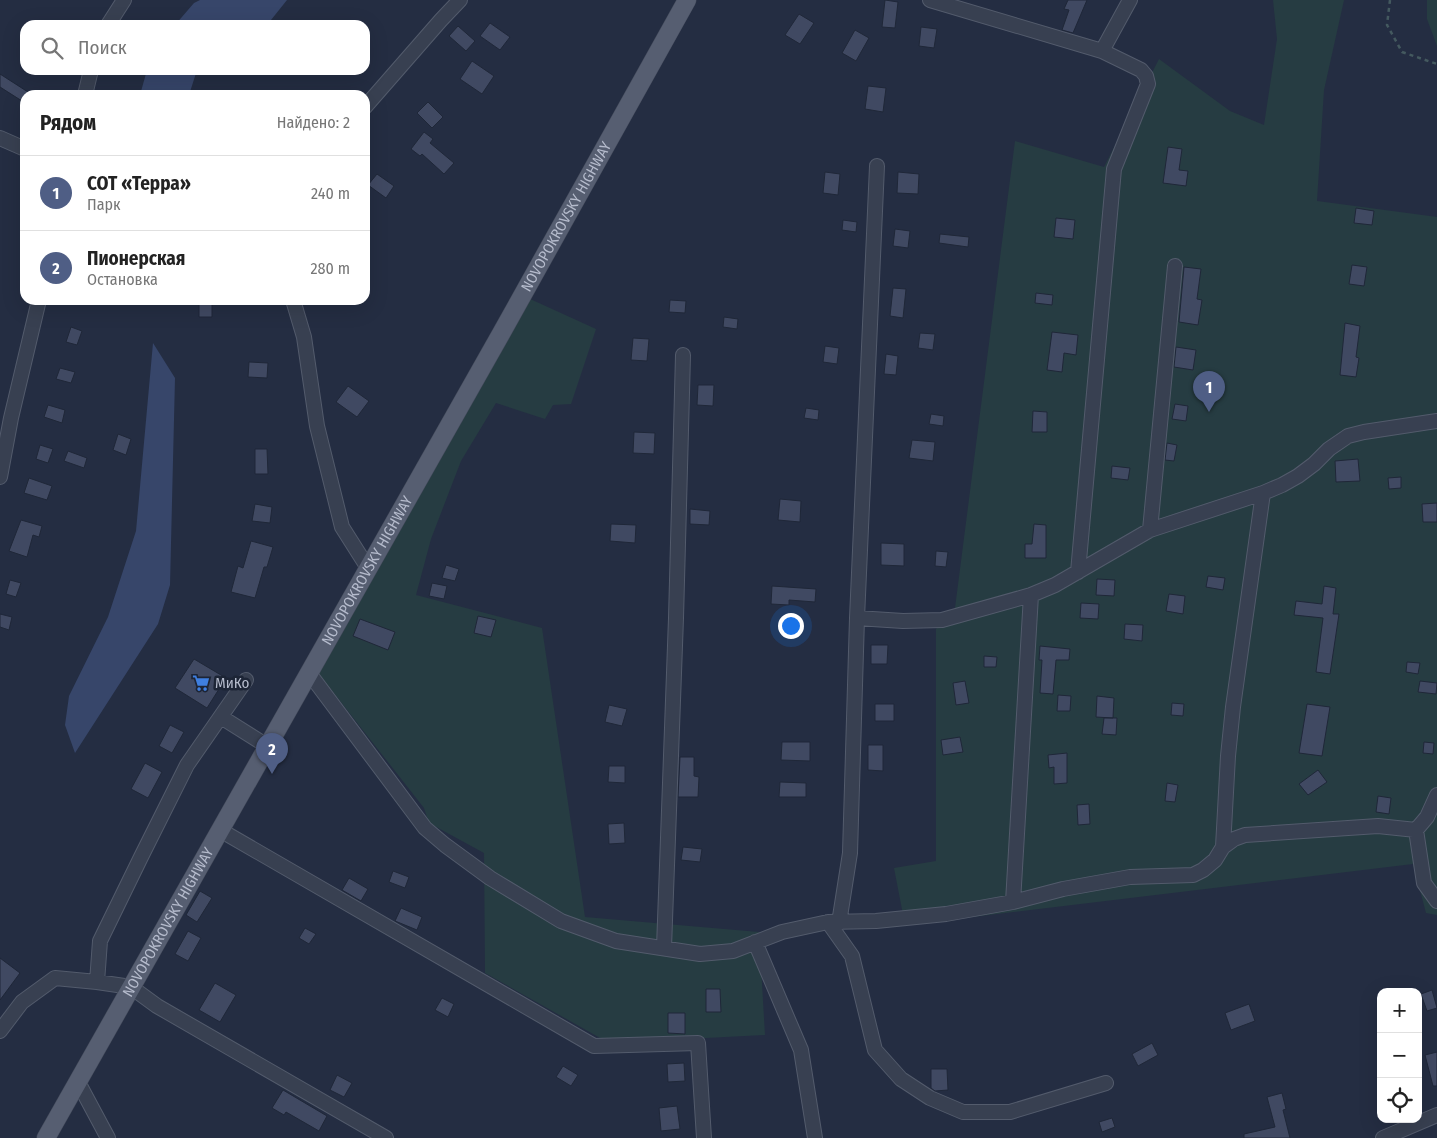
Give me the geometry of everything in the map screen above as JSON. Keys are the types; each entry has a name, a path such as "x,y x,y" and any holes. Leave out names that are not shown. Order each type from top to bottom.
{"main road":[{"name":"NOVOPOKROVSKY HIGHWAY","path":"46,1138 687,0"}],"street":[{"path":"111,20 124,0"},
{"path":"370,101 440,20 460,0"},
{"path":"931,0 1102,51 1141,70 1146,76 1148,84 1114,170 1078,572"},
{"path":"1102,51 1130,0"},
{"path":"86,90 89,75"},
{"path":"0,138 20,148"},
{"path":"876,166 857,618 850,853 833,922 852,956 875,1050 901,1079 930,1098 963,1112 1010,1112 1106,1083"},
{"path":"1150,530 1175,266"},
{"path":"0,477 11,418 38,305"},
{"path":"295,305 304,338 317,426 342,527 368,568"},
{"path":"664,948 684,355"},
{"path":"857,618 903,621 942,620 1031,595 1055,585 1150,530 1263,493 1298,476 1329,449 1348,436 1437,421"},
{"path":"1222,847 1232,717 1263,493"},
{"path":"1013,902 1031,595"},
{"path":"309,674 425,828 445,845 505,887 561,920 616,941 700,954 733,951 782,932 833,922 876,921 946,914 1130,877 1192,875 1203,870 1214,860 1222,847 1234,839 1255,834 1378,826 1416,830"},
{"path":"97,982 100,941 187,765 246,680"},
{"path":"221,717 267,746"},
{"path":"1437,796 1427,817 1416,830 1424,883 1437,901"},
{"path":"220,830 594,1046 698,1042 704,1138"},
{"path":"755,942 801,1050 815,1138"},
{"path":"0,1031 22,1002 55,978 131,987 157,1006 386,1138"},
{"path":"78,1082 108,1138"},
{"path":"1383,1138 1437,1115"}],"path":[{"path":"1390,0 1387,25 1402,52 1437,64"}],"green space":[{"path":"1273,0 1344,0 1324,90 1317,201 1437,217 1437,915 1426,913 1413,864 905,925 894,868 936,861 936,629 955,608 1015,141 1104,167 1159,59 1230,111 1264,125 1277,39"},
{"path":"1427,0 1437,0 1437,46 1427,19"},
{"path":"528,298 596,329 571,404 553,405 545,419 496,403 461,461 431,539 416,595 542,628 585,917 759,932 765,1035 609,1043 485,973 484,853 429,823 424,808 318,673"}],"water":[{"path":"200,0 287,0 271,20 179,20 194,3"},
{"path":"146,75 195,75 191,90 141,90"},
{"path":"153,343 175,378 170,585 158,624 75,753 65,725 69,696 108,617 136,531"}],"building":[{"path":"885,0 898,2 895,28 882,27"},
{"path":"1068,0 1087,0 1073,33 1062,30 1069,10 1064,9"},
{"path":"799,14 814,23 800,44 785,35"},
{"path":"490,23 510,37 500,50 480,36"},
{"path":"458,26 475,41 466,51 449,36"},
{"path":"921,27 937,29 934,48 919,46"},
{"path":"855,30 869,38 856,61 842,53"},
{"path":"472,61 494,76 482,94 460,79"},
{"path":"0,74 25,90 20,90 20,100 0,87"},
{"path":"868,86 886,88 883,112 865,109"},
{"path":"428,102 443,117 432,128 417,113"},
{"path":"424,132 433,139 430,143 454,163 444,174 422,154 420,156 411,149"},
{"path":"1168,147 1182,149 1179,170 1188,171 1186,186 1163,183"},
{"path":"825,172 840,174 838,195 823,193"},
{"path":"898,172 919,174 918,194 897,193"},
{"path":"377,174 394,186 386,198 370,186 370,183"},
{"path":"1356,208 1374,211 1372,225 1354,223"},
{"path":"1056,218 1075,220 1073,239 1054,237"},
{"path":"843,220 857,222 856,232 842,230"},
{"path":"895,229 910,231 908,248 893,246"},
{"path":"940,234 969,237 968,247 939,243"},
{"path":"1352,265 1367,267 1364,286 1349,284"},
{"path":"1184,267 1201,269 1197,299 1202,300 1198,325 1179,322"},
{"path":"893,288 906,289 903,318 890,316"},
{"path":"1036,293 1053,295 1052,305 1035,303"},
{"path":"670,300 686,301 685,313 669,312"},
{"path":"199,305 212,305 212,317 199,317"},
{"path":"724,317 738,319 737,329 723,327"},
{"path":"1345,323 1360,326 1356,357 1359,358 1356,377 1340,375"},
{"path":"71,327 82,331 77,345 66,342"},
{"path":"1052,332 1078,335 1076,355 1064,353 1062,372 1047,370"},
{"path":"920,333 935,334 933,350 918,348"},
{"path":"633,338 649,339 647,361 631,360"},
{"path":"825,346 839,348 837,364 823,362"},
{"path":"1176,347 1196,350 1193,370 1174,367"},
{"path":"886,354 898,356 896,375 884,374"},
{"path":"249,362 268,363 267,378 248,377"},
{"path":"60,368 75,372 71,383 56,379"},
{"path":"698,385 714,385 713,406 697,405"},
{"path":"348,386 369,401 357,417 336,402"},
{"path":"1175,404 1188,406 1186,421 1172,419"},
{"path":"48,405 65,410 62,423 44,417"},
{"path":"806,408 819,410 818,420 804,418"},
{"path":"1033,411 1047,412 1047,432 1032,432"},
{"path":"931,414 944,416 943,426 929,424"},
{"path":"634,432 655,433 654,454 633,453"},
{"path":"118,434 131,439 126,455 113,450"},
{"path":"912,440 935,442 933,461 909,458"},
{"path":"1167,443 1177,445 1174,461 1165,460"},
{"path":"40,445 53,449 48,463 36,459"},
{"path":"255,449 267,449 268,474 255,474"},
{"path":"68,451 87,458 84,468 64,461"},
{"path":"1358,459 1360,481 1336,482 1335,461"},
{"path":"1112,466 1130,468 1128,480 1111,478"},
{"path":"1401,477 1401,488 1389,489 1388,478"},
{"path":"29,478 52,486 47,500 24,493"},
{"path":"780,499 801,501 800,522 778,520"},
{"path":"1437,503 1437,522 1423,522 1422,504"},
{"path":"255,504 272,507 270,523 252,521"},
{"path":"690,509 710,511 709,525 690,524"},
{"path":"21,520 42,526 39,537 33,535 27,557 9,551"},
{"path":"611,524 636,525 635,543 610,541"},
{"path":"1034,524 1046,525 1046,558 1025,558 1025,544 1032,544"},
{"path":"251,541 273,547 267,567 264,567 255,598 231,592 238,566 243,568"},
{"path":"881,543 904,544 904,566 881,565"},
{"path":"936,551 948,552 946,567 935,566"},
{"path":"446,565 459,569 455,581 442,578"},
{"path":"1208,576 1225,578 1223,590 1206,587"},
{"path":"1097,579 1115,580 1114,596 1096,595"},
{"path":"10,580 21,583 16,597 6,594"},
{"path":"432,583 447,586 444,599 429,596"},
{"path":"772,586 816,589 815,602 789,600 789,605 771,604"},
{"path":"1324,586 1336,588 1333,614 1339,614 1330,674 1316,672 1323,618 1294,615 1296,601 1322,604"},
{"path":"1169,594 1185,596 1183,614 1166,611"},
{"path":"1081,603 1099,604 1098,619 1080,618"},
{"path":"0,614 12,617 9,630 0,627"},
{"path":"478,616 496,620 491,637 474,633"},
{"path":"360,619 395,632 388,650 353,636"},
{"path":"1125,624 1143,625 1142,641 1124,639"},
{"path":"871,645 888,645 887,664 871,664"},
{"path":"1040,646 1070,649 1069,660 1056,660 1053,694 1040,693 1042,660 1039,660"},
{"path":"984,656 997,657 996,667 984,667"},
{"name":"МиКо","path":"194,659 226,678 207,708 175,688"},
{"path":"1407,662 1420,663 1418,674 1406,672"},
{"path":"965,681 969,703 956,705 953,683"},
{"path":"1420,681 1437,683 1436,694 1418,692"},
{"path":"1058,695 1071,696 1070,711 1057,711"},
{"path":"1097,696 1114,698 1113,718 1096,717"},
{"path":"1172,703 1184,704 1183,716 1171,715"},
{"path":"875,704 894,704 894,721 875,721"},
{"path":"1307,704 1330,707 1322,756 1299,753"},
{"path":"609,705 627,709 622,726 605,722"},
{"path":"1104,718 1117,718 1116,735 1102,734"},
{"path":"170,725 184,732 172,753 159,746"},
{"path":"960,737 963,752 943,755 941,740"},
{"path":"782,742 810,742 810,761 781,760"},
{"path":"1424,742 1434,743 1433,754 1423,753"},
{"path":"868,745 883,745 883,771 868,770"},
{"path":"1067,753 1067,783 1054,784 1054,767 1049,768 1048,755"},
{"path":"680,757 694,757 694,776 699,777 698,797 678,797"},
{"path":"145,763 162,772 148,798 131,789"},
{"path":"609,766 625,766 625,783 608,782"},
{"path":"1318,770 1327,782 1308,795 1299,784"},
{"path":"780,782 806,783 806,797 779,797"},
{"path":"1167,783 1178,785 1175,802 1165,801"},
{"path":"1378,796 1391,798 1389,814 1376,812"},
{"path":"1089,804 1090,824 1078,825 1077,805"},
{"path":"624,823 625,843 609,844 608,824"},
{"path":"683,847 702,849 700,862 681,860"},
{"path":"393,871 409,877 405,888 389,882"},
{"path":"349,878 368,889 361,901 342,890"},
{"path":"200,891 212,898 197,922 186,915"},
{"path":"401,908 422,917 417,930 395,921"},
{"path":"305,928 316,934 309,944 299,938"},
{"path":"188,931 201,938 188,961 175,954"},
{"path":"0,958 20,973 0,1000"},
{"path":"215,983 236,995 220,1022 199,1010"},
{"path":"706,989 720,989 721,1012 706,1012"},
{"path":"1432,990 1437,1008 1427,1011 1422,994"},
{"path":"442,998 454,1004 448,1017 435,1010"},
{"path":"1249,1004 1255,1021 1231,1030 1225,1013"},
{"path":"668,1013 685,1013 685,1034 668,1033"},
{"path":"1152,1043 1158,1055 1138,1066 1132,1054"},
{"path":"1437,1052 1437,1086 1433,1086 1425,1055"},
{"path":"684,1063 685,1081 668,1082 667,1064"},
{"path":"563,1066 578,1075 571,1086 556,1077"},
{"path":"931,1069 947,1069 948,1090 935,1091 931,1088"},
{"path":"337,1075 352,1083 344,1097 330,1090"},
{"path":"283,1090 327,1116 319,1131 286,1112 284,1115 272,1108"},
{"path":"1282,1093 1286,1109 1283,1110 1290,1138 1244,1138 1244,1134 1275,1127 1267,1097"},
{"path":"677,1106 680,1129 661,1131 659,1108"},
{"path":"1112,1118 1115,1127 1102,1132 1099,1122"}],"place":[{"name":"СОТ «Терра»","path":"1209,412"},
{"name":"МиКо","path":"201,683"},
{"name":"Пионерская","path":"272,774"}]}
